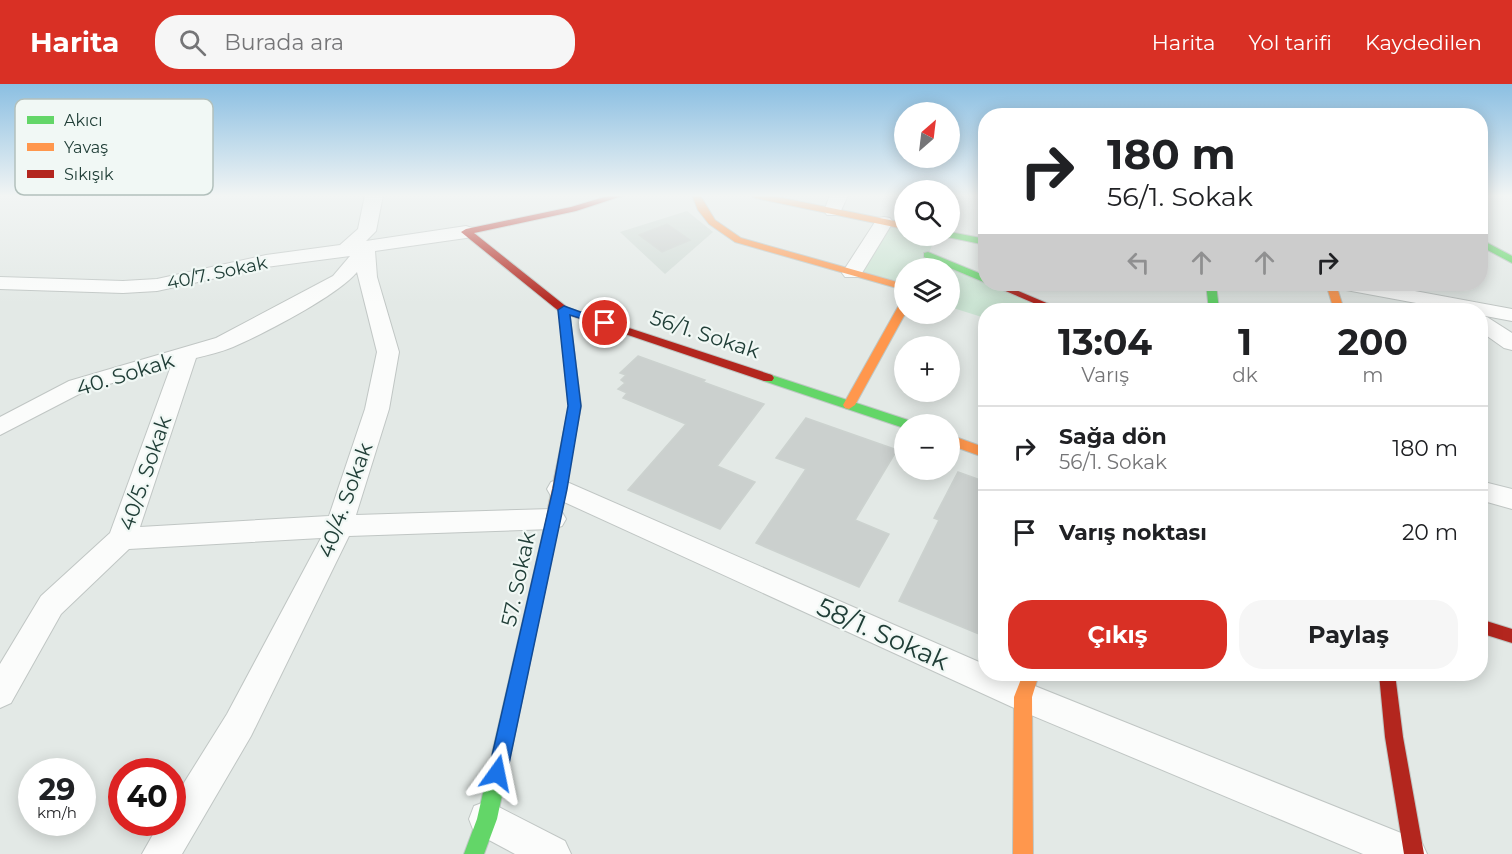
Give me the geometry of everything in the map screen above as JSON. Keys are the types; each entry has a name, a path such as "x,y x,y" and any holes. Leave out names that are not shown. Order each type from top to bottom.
{"street":[{"path":"355,250 351,243 367,231"},
{"path":"355,250 471,231"},
{"path":"722,231 727,235 894,284"},
{"path":"852,273 878,231"},
{"name":"56/1. Sokak","path":"466,232 564,310 894,420"},
{"path":"960,237 978,240"},
{"path":"1488,246 1512,260"},
{"path":"186,356 224,343 340,280 355,250"},
{"name":"40/7. Sokak","path":"0,283 123,288 157,285 266,261 355,250"},
{"name":"40/4. Sokak","path":"161,854 238,725 335,538 339,526 376,409 388,352 367,277 355,250"},
{"path":"927,256 978,277"},
{"path":"1011,291 1041,303"},
{"path":"1381,291 1442,303"},
{"name":"57. Sokak","path":"474,854 487,819 560,489 574,406 564,310"},
{"path":"1488,311 1512,315"},
{"path":"849,405 894,323"},
{"path":"1488,326 1512,343"},
{"name":"40. Sokak","path":"0,427 77,386 110,374 186,356"},
{"name":"40/5. Sokak","path":"0,693 51,605 122,539 186,356"},
{"path":"960,444 978,450"},
{"name":"58/1. Sokak","path":"560,489 978,664"},
{"path":"1488,492 1512,499"},
{"path":"122,539 339,526 552,519"},
{"path":"1488,630 1511,640"},
{"path":"1388,681 1394,737 1414,854"},
{"path":"1023,854 1027,685"},
{"name":"58/1. Sokak","path":"1027,685 1408,854"},
{"path":"487,819 552,854"}],"shaded area":[{"path":"712,231 713,232 665,274 620,232"}],"green space":[{"path":"878,231 894,231 894,246 932,246 928,255 934,258 894,258 894,284 852,273"},
{"path":"960,271 978,280 978,291 1011,291 1041,303 978,303 978,316 960,310"}],"building":[{"path":"649,231 677,231 690,240 662,252 639,235"},
{"path":"638,356 764,404 717,466 755,482 720,529 628,490 686,424 623,398 627,393 618,389 625,383 621,380 626,375 620,373"},
{"path":"806,418 894,449 894,455 855,520 889,534 859,587 756,543 806,469 776,458"},
{"path":"960,473 978,479 978,634 899,601 939,520 934,518 954,480 960,480"}],"traffic: fast":[{"path":"960,237 978,240"},
{"path":"1488,246 1512,260"},
{"path":"928,255 978,277"},
{"path":"1212,291 1213,303"},
{"path":"768,378 894,420"},
{"path":"474,854 487,819 549,537"}],"traffic: slow":[{"path":"725,231 738,240 894,284"},
{"path":"1333,291 1337,303"},
{"path":"549,537 575,406 564,310"},
{"path":"849,405 894,323"},
{"path":"960,444 978,450"},
{"path":"1023,854 1023,697 1029,681"}],"traffic: jam":[{"path":"466,232 471,231"},
{"path":"466,232 564,310 768,378"},
{"path":"1011,291 1041,303"},
{"path":"1488,628 1512,636"},
{"path":"1388,681 1394,737 1414,854"}],"route":[{"path":"497,773 560,489 574,406 564,310 605,323"}]}
